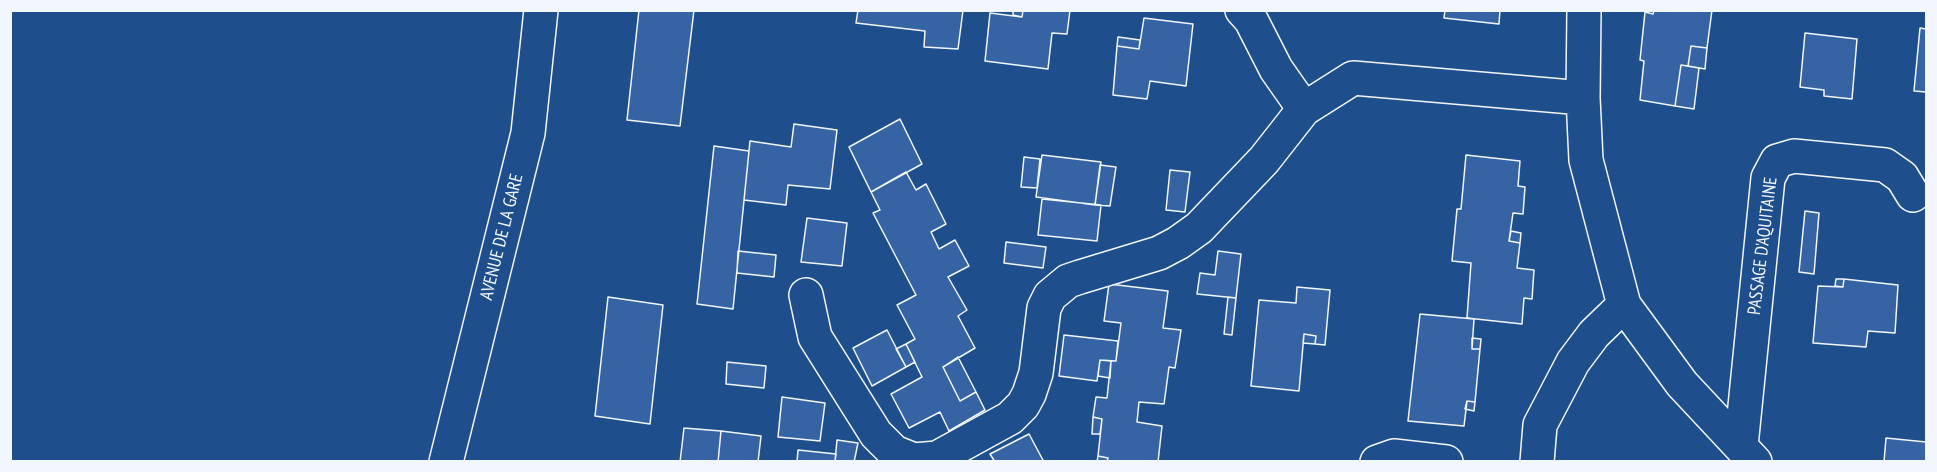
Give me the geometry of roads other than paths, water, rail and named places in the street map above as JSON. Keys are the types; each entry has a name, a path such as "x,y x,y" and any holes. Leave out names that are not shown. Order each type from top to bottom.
{"street":[{"name":"AVENUE DE LA GARE","path":"447,462 528,133 541,10"},
{"path":"1242,10 1251,20 1276,69 1304,109"},
{"path":"1584,10 1583,98 1586,160 1624,304 1682,384 1748,454"},
{"path":"806,295 815,337 876,434 894,452 914,460 938,458 1010,418 1023,405 1036,373 1044,308 1050,296 1059,287 1080,277 1159,253 1178,243 1199,228 1264,159 1304,109 1353,78 1583,98"},
{"name":"PASSAGE D'AQUITAINE","path":"1748,454 1768,178 1777,161 1794,156 1885,165 1902,177 1913,195"},
{"path":"1538,462 1540,425 1573,362 1594,334 1624,304"},
{"path":"1377,462 1394,456 1446,462"}]}
